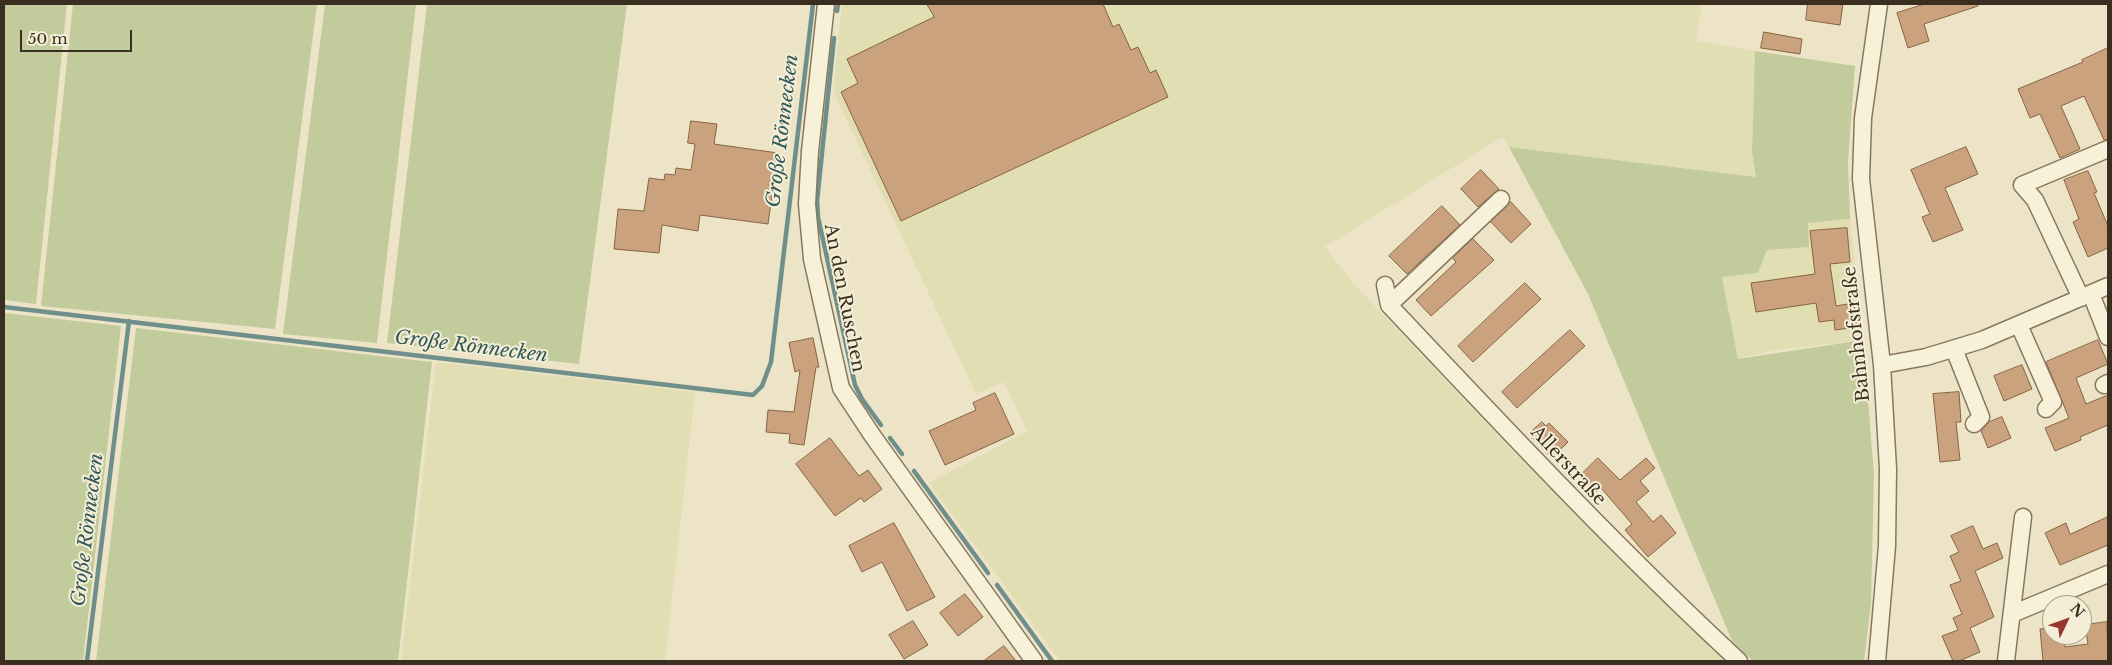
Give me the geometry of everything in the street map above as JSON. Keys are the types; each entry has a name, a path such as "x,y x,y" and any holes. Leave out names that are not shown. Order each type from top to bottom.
{"street":[{"name":"An den Ruschen","path":"826,4 810,151 807,204 812,259 841,388 872,435 1034,661"},
{"name":"Bahnhofstraße","path":"1877,661 1887,546 1888,469 1882,365 1861,180 1863,118 1879,4"},
{"path":"2108,149 2022,185 2035,200 2108,337"},
{"path":"1390,305 1501,199"},
{"name":"Allerstraße","path":"1385,285 1390,305 1594,522 1739,661"},
{"path":"1882,365 1926,358 1954,349 2019,325 2108,286"},
{"path":"2019,325 2053,402 2046,409"},
{"path":"1954,349 1982,417 1974,424"},
{"path":"2006,661 2023,517"},
{"path":"2012,614 2108,574"}],"shaded area":[{"path":"842,4 1702,4 1696,41 1755,51 1752,152 1757,177 1509,147 1502,137 1325,247 1351,281 1506,444 1644,583 1729,661 1060,661 929,483 1027,431 1004,382 976,394 833,91"},
{"path":"1850,219 1863,340 1777,350 1738,359 1722,277 1758,273 1767,250 1809,247 1808,223"},
{"path":"436,362 695,392 665,661 401,661"}],"green space":[{"path":"4,4 67,4 36,304 4,300"},
{"path":"73,4 317,4 275,329 41,306"},
{"path":"325,4 416,4 377,343 283,334"},
{"path":"427,4 627,4 579,364 387,343"},
{"path":"1755,51 1855,66 1848,162 1850,219 1808,223 1809,247 1767,250 1758,273 1722,277 1738,359 1863,340 1874,474 1871,603 1864,661 1753,661 1732,641 1588,294 1509,147 1756,177 1752,152"},
{"path":"4,313 121,326 83,661 4,661"},
{"path":"136,328 432,362 398,661 96,661"}],"building":[{"path":"927,4 1103,4 1113,27 1119,24 1131,50 1138,47 1150,73 1156,70 1168,97 901,221 841,92 858,83 847,59 934,17"},
{"path":"1808,4 1843,4 1840,25 1806,20"},
{"path":"1925,4 1978,4 1978,6 1924,24 1929,41 1908,48 1897,13"},
{"path":"1764,32 1802,39 1800,54 1761,48"},
{"path":"2108,48 2108,139 2104,140 2084,96 2061,106 2080,149 2060,158 2040,114 2030,118 2018,89 2083,62 2082,60"},
{"path":"691,121 717,124 714,144 778,153 768,224 700,215 698,231 662,225 659,253 614,249 618,209 644,211 649,178 664,180 665,174 675,175 676,168 691,170 695,144 688,143"},
{"path":"1966,147 1978,174 1945,188 1963,230 1933,242 1922,217 1930,214 1911,170"},
{"path":"1481,170 1499,189 1478,207 1461,189"},
{"path":"2088,171 2097,192 2094,193 2108,226 2108,248 2088,257 2073,222 2079,219 2064,180"},
{"path":"1511,202 1531,224 1511,243 1491,222"},
{"path":"1442,206 1460,225 1407,274 1389,256"},
{"path":"1847,228 1850,262 1830,264 1836,306 1854,303 1857,327 1835,330 1834,320 1819,322 1816,303 1756,312 1751,283 1815,274 1810,231"},
{"path":"1473,239 1494,260 1431,316 1416,300 1456,262 1453,258"},
{"path":"1525,283 1541,299 1473,362 1458,346"},
{"path":"1570,330 1585,346 1517,408 1502,392"},
{"path":"813,338 819,367 816,367 804,445 789,443 790,434 766,432 768,410 794,412 800,370 795,372 789,343"},
{"path":"2098,340 2108,364 2076,378 2086,404 2108,395 2108,425 2080,437 2081,440 2055,451 2045,428 2069,418 2046,362"},
{"path":"2022,365 2032,389 2004,401 1994,376"},
{"path":"1959,392 1961,422 1956,422 1960,460 1940,462 1933,394"},
{"path":"995,393 1014,434 945,465 929,431 976,410 973,403"},
{"path":"2002,417 2011,438 1988,448 1981,431 1989,422"},
{"path":"1542,422 1546,426 1549,423 1568,442 1552,458 1529,434"},
{"path":"830,438 859,476 868,470 882,489 864,502 861,498 835,516 796,464"},
{"path":"1598,458 1620,480 1646,458 1655,468 1640,481 1649,491 1636,502 1653,522 1661,515 1676,533 1648,557 1625,530 1632,524 1601,488 1596,492 1580,476"},
{"path":"2108,517 2108,545 2060,565 2045,533 2066,523 2070,534"},
{"path":"894,523 935,597 907,611 882,562 862,572 849,546"},
{"path":"1973,526 1983,549 1997,543 2003,558 1975,571 1994,617 1970,628 1980,652 1959,661 1953,661 1942,636 1958,630 1953,618 1962,614 1950,585 1961,581 1950,556 1959,552 1951,536"},
{"path":"965,594 983,617 958,636 940,613"},
{"path":"913,621 928,645 904,659 889,635"},
{"path":"2107,622 2108,661 2043,661 2040,629 2042,629 2042,645 2065,645 2065,647 2092,645 2092,624"},
{"path":"1004,646 1016,661 984,661"}],"waterway":[{"name":"Große Rönnecken","path":"4,307 753,395 762,386 771,362 813,4"},
{"path":"837,11 838,4"},
{"path":"834,38 817,201 818,217 855,385 862,399 881,425"},
{"name":"Große Rönnecken","path":"87,661 129,321"},
{"path":"890,438 902,454"},
{"path":"914,471 988,573"},
{"path":"997,585 1052,661"}]}
